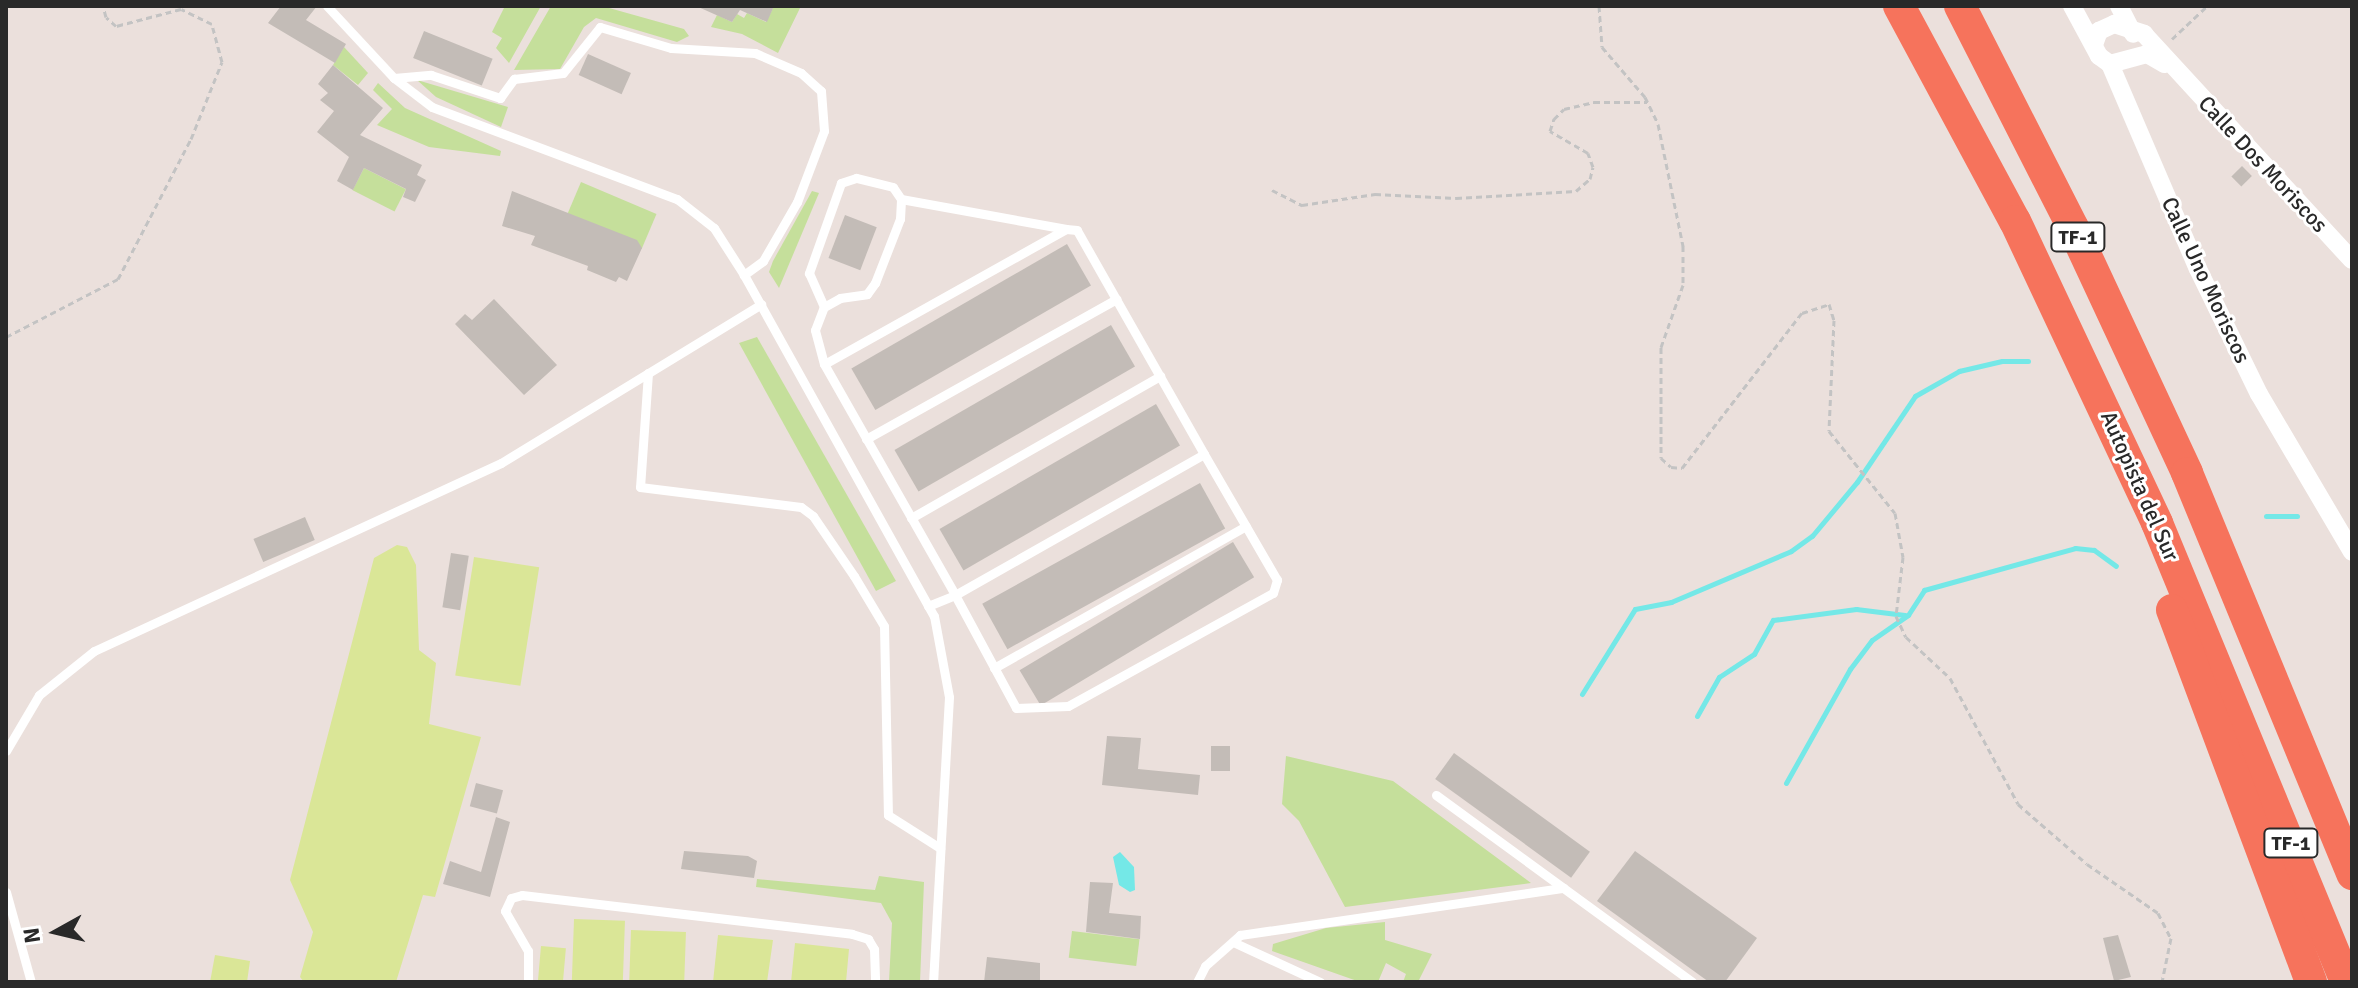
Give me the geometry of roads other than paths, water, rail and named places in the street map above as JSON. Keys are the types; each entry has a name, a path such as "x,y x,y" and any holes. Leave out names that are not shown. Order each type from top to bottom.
{"highway":[{"name":"Autopista del Sur","path":"1899,6 2061,315 2235,705 2346,982"},
{"name":"TF-1","path":"1960,6 2067,214 2187,473 2352,874"},
{"path":"2061,315 2311,982"}],"street":[{"name":"Calle Uno Moriscos","path":"2072,6 2095,42 2099,56 2110,64 2198,269 2259,394 2352,552"},
{"path":"2119,6 2135,41 2132,56"},
{"path":"2095,42 2109,25 2130,30"},
{"name":"Calle Dos Moriscos","path":"2130,30 2144,34 2352,260"},
{"path":"2110,64 2147,54 2173,69"}],"lane":[{"path":"327,6 394,78 432,107 677,199 714,228 744,275 928,606 949,697 933,982"},
{"path":"394,78 431,75 500,98 514,79 563,73 600,27 671,48 755,53 801,73 821,91 824,131 812,172 790,214 763,261 744,275"},
{"path":"824,307 809,273 841,183 856,178 893,187 901,199 900,219 867,294 840,298 824,307 815,330 824,364 1016,708 1068,706 1273,593 1277,580 1077,230 901,199"},
{"path":"824,364 1066,229"},
{"path":"866,439 1117,299"},
{"path":"6,751 39,695 94,651 501,463 761,304"},
{"path":"648,373 640,487 801,507 813,516 854,576 884,626 888,815 940,848"},
{"path":"911,518 1160,376"},
{"path":"928,606 955,595 1204,454"},
{"path":"994,668 1246,526"},
{"path":"1436,795 1692,982"},
{"path":"1197,982 1205,966 1240,935 1564,888"},
{"path":"6,892 31,982"},
{"path":"528,982 528,951 505,911 511,898 522,895 852,934 868,939 874,949 875,982"},
{"path":"1233,942 1320,982"}],"water":[{"path":"1120,852 1134,867 1135,890 1130,892 1119,885 1113,857"}],"waterway":[{"path":"1582,694 1635,609 1671,602 1791,551 1812,536 1857,482 1915,396 1959,371 2002,361 2028,361"},
{"path":"2266,516 2297,516"},
{"path":"1786,783 1850,669 1872,640 1908,615 1924,590 2075,548 2094,550 2116,566"},
{"path":"1697,716 1719,677 1754,654 1773,620 1856,609 1905,615"}]}
